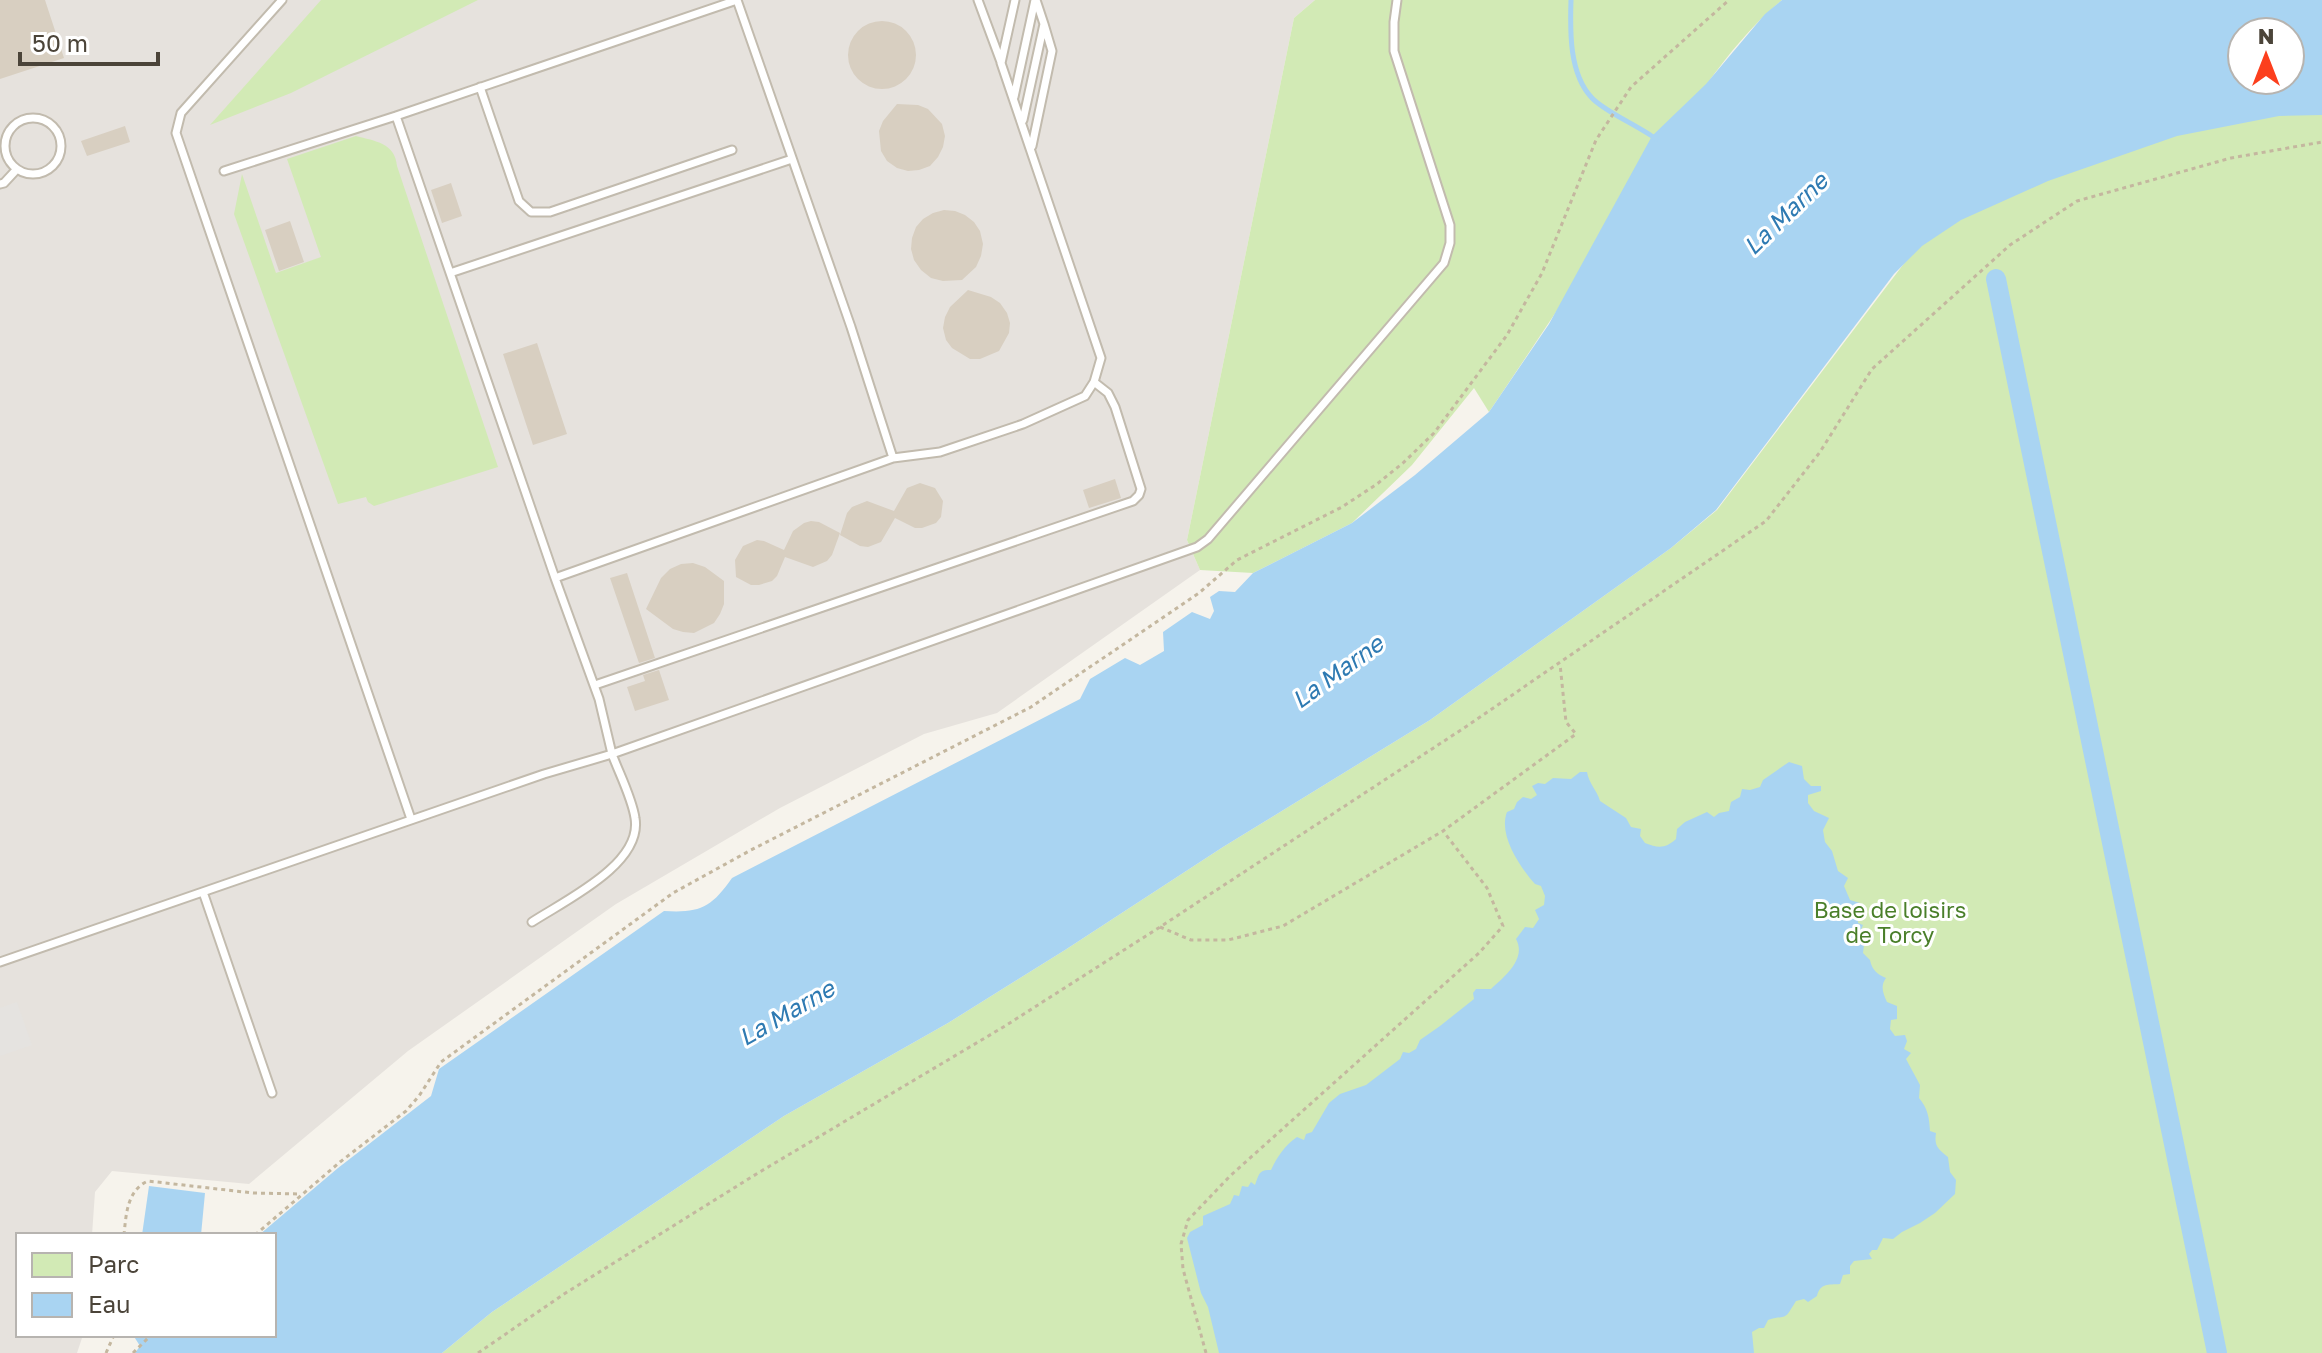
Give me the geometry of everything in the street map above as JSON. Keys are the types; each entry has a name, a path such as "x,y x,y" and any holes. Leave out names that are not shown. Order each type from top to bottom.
{"lane":[{"path":"282,0 181,113 176,133 411,819"},
{"path":"224,171 737,0 851,327 893,458"},
{"path":"555,578 893,458 940,452 1023,424 1085,396 1094,382 1101,358 978,0"},
{"path":"1001,63 1015,0"},
{"path":"1014,99 1035,0"},
{"path":"1031,148 1052,51 1035,0"},
{"path":"0,962 411,819 612,754 1197,547 1208,539 1444,263 1450,243 1450,225 1394,51 1397,0"},
{"path":"1022,122 1044,24"},
{"path":"480,87 519,201 531,212 550,212 732,150"},
{"path":"396,116 555,578 595,685 612,754 636,819 634,836 624,856 609,872 532,922"},
{"path":"26,118 45,121 53,126 58,134 60,152 56,161 34,174 17,169 6,155 6,137 10,129 26,118"},
{"path":"450,273 792,159"},
{"path":"0,184 17,169"},
{"path":"595,685 1133,501 1141,489 1115,407 1108,393 1094,382"},
{"path":"203,892 272,1093"}],"path":[{"path":"257,1233 406,1111 441,1062 673,893 1031,707 1199,593 1237,560 1342,507 1403,463 1434,433 1507,335 1542,273 1584,166 1621,101 1631,87 1729,0"},
{"path":"478,1353 564,1294 758,1173 1005,1026 1160,927 1467,726 1766,521 1820,452 1872,369 2010,245 2077,201 2231,158 2322,142"},
{"path":"1160,927 1191,940 1228,940 1283,926 1443,831 1576,734 1566,722 1560,662"},
{"path":"1206,1353 1183,1269 1181,1244 1188,1220 1230,1176 1479,953 1503,926 1487,888 1443,831"},
{"path":"124,1233 133,1191 148,1181 253,1193 302,1194"},
{"path":"133,1353 149,1337"}],"shaded area":[{"path":"0,0 1315,0 1294,18 1187,540 1200,570 997,713 924,734 780,808 616,904 408,1051 249,1184 112,1171 95,1192 92,1233 16,1233 16,1337 82,1337 77,1353 0,1353"},
{"path":"17,1002 32,1045 0,1056 0,1008"}],"green space":[{"path":"321,0 478,0 291,93 210,125"},
{"path":"1315,0 1782,0 1742,39 1707,84 1489,412 1474,388 1412,465 1352,523 1253,573 1200,570 1187,540 1294,18"},
{"name":"Base de loisirs de Torcy","path":"2322,113 2322,1353 442,1353 492,1312 784,1116 948,1023 1223,847 1430,720 1671,548 1717,510 1934,224 2199,117"},
{"path":"356,136 383,144 395,158 498,467 374,506 366,497 338,504 234,214 242,174 276,273 321,257 287,159"}],"water":[{"name":"La Marne","path":"1782,0 2322,0 2322,115 2279,116 2177,136 2048,181 1961,220 1922,246 1894,274 1716,510 1671,548 1430,720 1223,847 948,1023 784,1116 492,1312 442,1353 135,1353 140,1346 134,1337 276,1337 276,1233 261,1233 338,1168 431,1096 439,1069 664,911 687,911 704,906 718,896 732,878 1080,699 1090,679 1125,658 1140,665 1164,651 1163,632 1192,612 1210,619 1214,611 1210,597 1219,591 1235,592 1253,573 1352,523 1415,475 1489,412 1549,324 1652,136 1706,84 1765,14"},
{"path":"1789,762 1802,766 1804,779 1811,786 1821,786 1821,791 1808,795 1808,803 1814,811 1829,818 1823,830 1825,842 1832,851 1838,871 1848,878 1844,886 1850,900 1860,903 1863,912 1858,916 1858,923 1863,925 1860,932 1865,937 1863,953 1875,971 1886,978 1883,993 1887,1002 1897,1006 1897,1019 1891,1020 1890,1029 1895,1036 1905,1035 1907,1041 1904,1049 1911,1053 1906,1059 1920,1085 1919,1098 1928,1113 1930,1131 1936,1133 1938,1147 1948,1157 1950,1172 1956,1180 1955,1194 1920,1223 1893,1239 1883,1238 1877,1250 1869,1254 1872,1259 1854,1261 1850,1274 1843,1275 1840,1284 1822,1287 1817,1296 1808,1302 1804,1299 1796,1301 1785,1316 1768,1320 1764,1328 1752,1332 1754,1353 1219,1353 1187,1238 1190,1232 1203,1225 1203,1216 1230,1204 1234,1195 1239,1196 1242,1186 1248,1187 1251,1182 1255,1185 1260,1173 1271,1170 1293,1140 1297,1137 1304,1140 1329,1103 1340,1094 1366,1085 1400,1059 1403,1052 1416,1049 1420,1040 1474,999 1476,989 1491,989 1512,967 1519,954 1516,939 1525,927 1533,928 1539,919 1535,910 1544,905 1545,896 1541,886 1535,884 1517,860 1505,831 1507,812 1514,809 1523,797 1531,799 1537,795 1532,786 1545,784 1553,778 1571,779 1580,772 1587,772 1600,801 1626,818 1631,827 1641,829 1640,836 1645,843 1661,847 1676,839 1677,829 1685,822 1707,812 1714,817 1729,811 1731,802 1740,797 1742,789 1760,787 1763,780"},
{"path":"149,1186 205,1193 201,1233 142,1233"}],"building":[{"path":"0,0 45,0 64,58 0,79"},
{"path":"875,21 889,21 901,26 911,36 916,55 911,74 901,84 889,89 875,89 863,84 853,74 848,62 848,48 853,36 863,26"},
{"path":"897,104 928,109 942,124 945,136 943,147 930,166 908,171 897,168 887,161 881,151 879,131"},
{"path":"125,126 130,142 87,156 81,141"},
{"path":"451,183 462,216 442,223 431,190"},
{"path":"944,210 965,215 980,231 983,244 981,256 976,267 962,280 931,278 914,260 911,249 916,227 923,219"},
{"path":"290,221 304,262 279,271 265,230"},
{"path":"968,290 1000,303 1010,323 1009,333 999,351 980,359 970,359 952,348 943,328 950,307"},
{"path":"537,343 567,434 533,445 503,354"},
{"path":"1115,479 1121,498 1089,508 1083,490"},
{"path":"920,483 935,488 943,501 941,517 936,523 915,528 895,518 881,542 868,547 840,535 852,507 867,501 894,511 907,488"},
{"path":"811,521 840,533 827,561 813,567 785,557 777,576 759,585 751,585 736,577 735,560 743,546 757,540 784,550 793,531"},
{"path":"693,563 705,567 724,581 724,604 720,614 714,623 694,633 673,629 646,609 661,578 670,569"},
{"path":"627,573 655,658 639,663 610,578"},
{"path":"659,670 669,700 635,711 627,687 645,681 643,675"}],"waterway":[{"path":"1571,0 1572,52 1584,88 1605,108 1656,139"},
{"path":"1996,279 2217,1353"}]}
